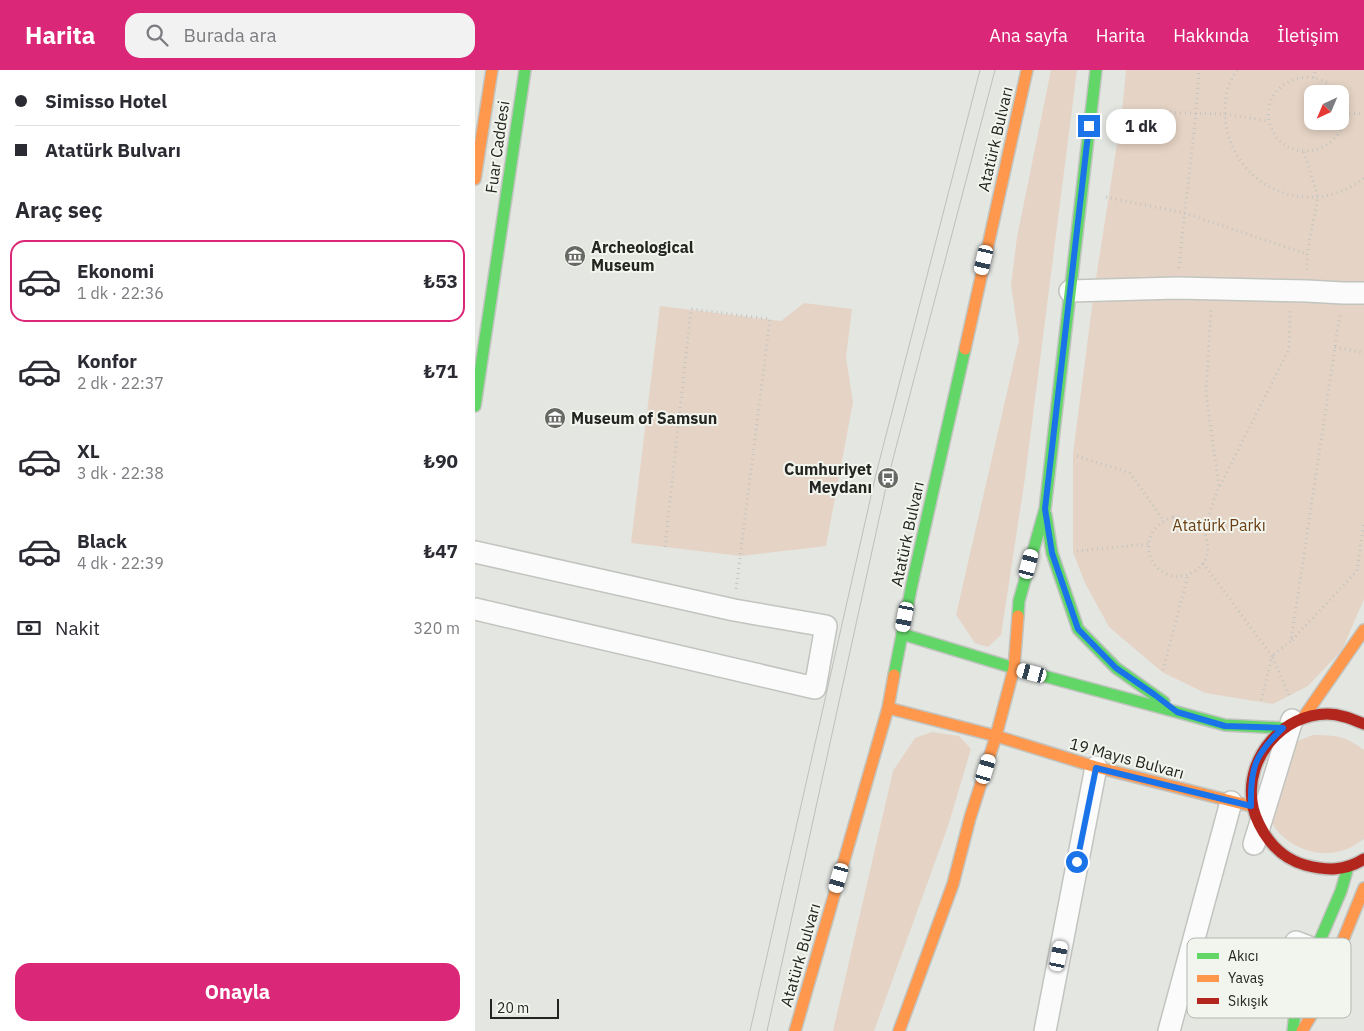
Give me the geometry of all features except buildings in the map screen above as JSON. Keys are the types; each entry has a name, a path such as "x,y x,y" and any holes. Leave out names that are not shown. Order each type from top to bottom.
{"main road":[{"name":"Fuar Caddesi","path":"475,179 492,70"},
{"name":"Fuar Caddesi","path":"475,406 525,70"},
{"name":"Atatürk Bulvarı","path":"795,1031 888,708 912,584 1027,70"},
{"path":"899,1031 953,884 970,818 996,736 1014,668 1019,601 1045,509 1096,70"},
{"path":"1045,509 1052,553 1078,629 1116,668 1177,712"},
{"path":"1364,630 1293,720 1267,743 1256,762 1250,784 1241,804 1257,836 1298,864 1322,870 1348,867 1364,859"},
{"path":"902,634 1014,668 1225,726 1255,728 1324,714 1346,716 1364,724"},
{"name":"19 Mayıs Bulvarı","path":"888,708 996,736 1096,768 1241,804"},
{"path":"1311,938 1341,891 1348,867"},
{"path":"1348,938 1364,888"},
{"path":"1293,1031 1294,1018"},
{"path":"1302,1031 1310,1018"}],"street":[{"path":"1070,291 1177,288 1354,293"},
{"path":"475,552 734,610 826,626 815,688 475,609"},
{"path":"1257,836 1293,720"},
{"path":"1045,1031 1096,768"},
{"path":"1198,938 1241,804"},
{"path":"1169,1031 1187,974"}],"path":[{"path":"1177,288 1199,70"},
{"path":"1237,70 1229,86 1224,114 1229,142 1243,166 1264,184 1290,195 1318,198 1341,192 1364,178"},
{"path":"1314,78 1315,70"},
{"path":"1329,85 1326,82 1314,78 1302,77 1290,80 1280,87 1272,97 1269,108 1269,121 1273,133 1281,142 1292,149 1304,152 1316,150 1327,145 1336,137 1340,130"},
{"path":"1091,110 1224,114 1269,121"},
{"path":"1349,113 1364,114"},
{"path":"1205,528 1192,520 1183,518 1173,517 1164,521 1156,527 1148,544 1149,554 1153,563 1160,570 1178,577 1188,575 1197,570 1203,563 1207,554 1208,544 1205,528 1219,486 1289,349 1318,198 1304,152"},
{"path":"1082,193 1184,212 1307,254"},
{"path":"1212,290 1206,393 1219,486"},
{"path":"1291,641 1335,347 1354,293"},
{"path":"665,547 691,309 770,319 734,610"},
{"path":"1335,347 1364,353"},
{"path":"1053,448 1130,473 1164,521"},
{"path":"1255,728 1272,656 1291,641 1357,571 1364,522"},
{"path":"1052,553 1148,544"},
{"path":"1203,563 1272,656 1293,720"},
{"path":"1155,695 1188,575"}],"green space":[{"path":"1051,70 1077,70 1025,478 1001,635 988,647 975,643 956,615 1019,340 1011,285 1017,237"},
{"name":"Atatürk Parkı","path":"1126,70 1364,70 1364,599 1342,650 1308,686 1273,704 1205,693 1162,672 1109,627 1085,583 1073,552 1073,454 1094,291 1122,112"},
{"path":"804,303 852,309 846,357 853,402 826,546 741,556 631,543 660,306 781,321"},
{"path":"932,732 959,736 971,749 948,826 874,1031 833,1031 893,771 915,738"},
{"path":"1313,735 1340,737 1364,750 1364,839 1338,852 1318,853 1290,842 1276,829 1267,811 1295,742"}],"tram line":[{"path":"750,1031 876,474 980,70"},
{"path":"767,1031 888,478 995,70"}],"traffic: fast":[{"path":"475,406 525,70"},
{"path":"1018,616 1019,601 1045,509 1096,70"},
{"path":"894,675 912,584 965,349"},
{"path":"1046,515 1052,553 1078,629 1116,668 1164,702"},
{"path":"902,634 1014,668 1225,725 1283,728"},
{"path":"1321,938 1341,891 1348,867"},
{"path":"1293,1031 1294,1018"}],"traffic: slow":[{"path":"475,179 492,70"},
{"path":"965,349 1027,70"},
{"path":"899,1031 953,884 970,818 996,736 1014,668 1018,616"},
{"path":"1303,718 1364,630"},
{"path":"795,1031 888,708 894,675"},
{"path":"888,708 996,736 1096,767 1251,806"},
{"path":"1344,938 1364,888"},
{"path":"1302,1031 1310,1018"}],"traffic: jam":[{"path":"1364,724 1332,714 1311,716 1296,721 1282,730 1261,754 1255,769 1252,785 1253,805 1258,822 1272,844 1287,857 1298,863 1328,869 1343,868 1364,859"}],"place":[{"name":"Archeological Museum","path":"575,256"},
{"name":"Museum of Samsun","path":"555,418"},
{"name":"Cumhuriyet Meydanı","path":"888,478"}],"route":[{"path":"1077,862 1096,768 1251,806 1250,784 1256,762 1267,743 1283,728 1225,726 1177,712 1116,668 1078,629 1052,553 1045,509 1089,126"}]}
